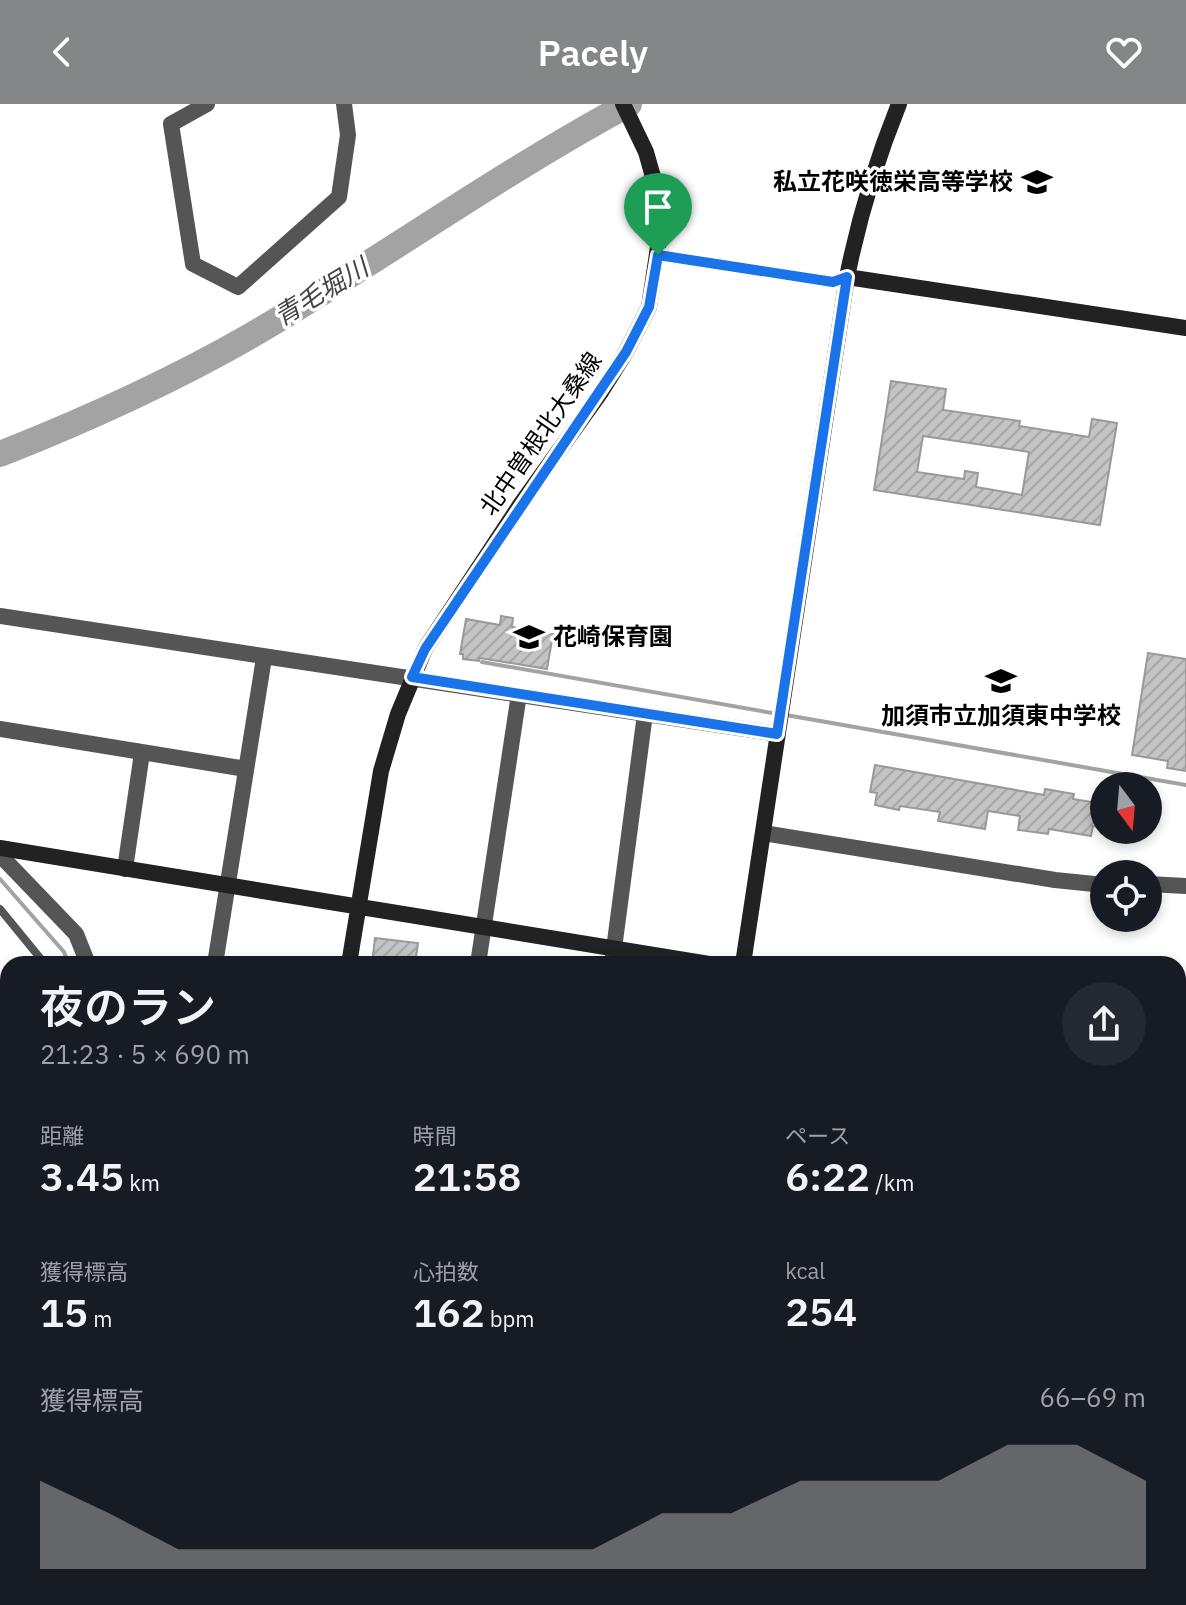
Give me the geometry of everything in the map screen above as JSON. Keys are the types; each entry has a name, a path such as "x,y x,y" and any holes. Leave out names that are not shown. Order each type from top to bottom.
{"street":[{"path":"207,104 171,124 193,264 238,287 339,197 348,135 344,104"},
{"name":"北中曽根北大桑線","path":"350,956 381,771 412,677 425,649 626,352 649,307 660,234 657,191 646,152 623,104"},
{"path":"744,956 847,277 857,225 878,155 899,104"},
{"path":"847,277 1186,328"},
{"path":"0,616 777,734"},
{"path":"216,956 264,658"},
{"path":"479,956 519,694"},
{"path":"0,848 483,926 613,956 645,714"},
{"path":"0,729 246,769"},
{"path":"125,869 142,753"},
{"path":"763,833 1090,884"},
{"path":"0,855 76,934 85,956"},
{"path":"1162,885 1186,886"}],"lane":[{"path":"658,255 833,282 847,277"},
{"path":"0,909 38,956"}],"building":[{"path":"891,381 946,389 943,410 1020,421 1019,426 1089,437 1092,419 1117,423 1100,525 874,490","holes":["923,436 1029,452 1022,495 976,487 978,473 965,471 964,479 917,472"]},
{"path":"501,616 513,618 512,627 553,634 547,669 480,658 479,661 463,659 463,654 460,654 466,619 500,625"},
{"path":"1148,653 1186,659 1186,771 1167,768 1168,761 1132,755"},
{"path":"875,765 1044,795 1045,789 1074,794 1073,799 1090,802 1090,836 1049,829 1048,834 1018,830 1020,816 988,811 985,829 938,821 940,812 900,806 899,810 875,805 877,793 870,792"},
{"path":"375,938 418,943 416,956 373,956"}],"waterway":[{"name":"青毛堀川","path":"0,454 128,399 222,352 533,159 629,104"},
{"path":"482,662 778,714"},
{"path":"786,715 1186,785"},
{"path":"0,879 66,956"}],"place":[{"name":"私立花咲徳栄高等学校","path":"1037,182"},
{"name":"花崎保育園","path":"529,637"},
{"name":"加須市立加須東中学校","path":"1001,681"}],"route":[{"path":"658,255 833,282 847,277 777,734 412,677 425,649 626,352 649,307 658,255"}]}
